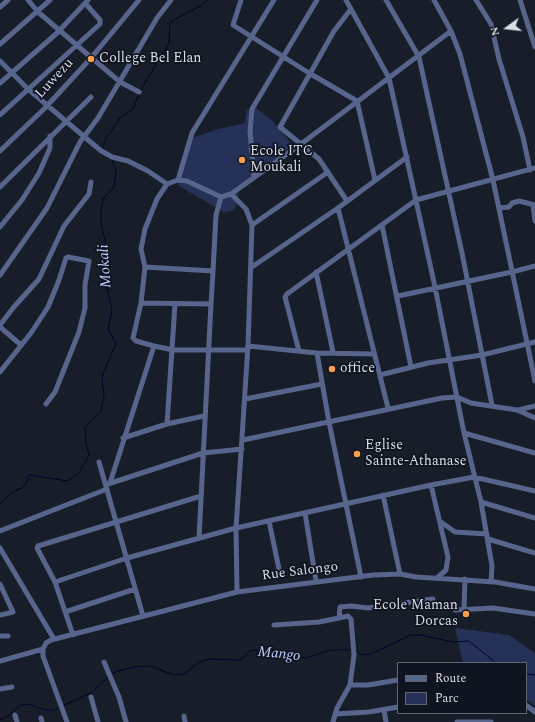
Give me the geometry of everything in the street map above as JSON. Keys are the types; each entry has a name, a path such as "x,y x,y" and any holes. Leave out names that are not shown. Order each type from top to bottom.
{"street":[{"path":"0,7 8,0"},
{"path":"28,0 38,12 91,58 120,82 139,92"},
{"path":"0,44 50,0"},
{"name":"Luwezu","path":"0,151 47,106 91,58 139,0"},
{"path":"0,275 47,208 84,137 98,118 157,18 170,0"},
{"path":"242,0 233,24 251,38 356,101 375,180"},
{"path":"178,180 192,133 274,0"},
{"path":"254,177 250,131 252,109 317,0"},
{"path":"346,0 389,78 435,287 464,433 481,502 492,566 491,582"},
{"path":"386,0 419,57 468,280 492,405"},
{"path":"434,0 451,31 460,54 493,180 535,381"},
{"path":"299,351 285,295 349,247 416,200 533,170 499,59 491,24 476,0"},
{"path":"520,0 535,47"},
{"path":"0,83 59,30 87,2 101,23 76,44 0,115"},
{"path":"347,201 319,159 280,127 334,31 351,9"},
{"path":"374,354 248,348 173,350 136,341 134,338 141,303 145,267 141,249 145,229 157,199 167,184 178,180 198,185 221,197 231,194 301,144 356,101 419,57 451,31"},
{"path":"0,61 28,89 84,137 112,157 131,162 167,184"},
{"path":"0,187 91,97"},
{"path":"0,227 22,200 39,173 50,148 50,136"},
{"path":"252,267 338,208 407,157"},
{"path":"252,225 328,172"},
{"path":"21,345 0,326 13,308 39,278 64,226 89,194 91,182"},
{"path":"231,194 246,209 251,218 252,225 252,267 248,348 236,528 237,592"},
{"path":"199,538 204,416 210,350 216,215 221,197"},
{"path":"499,208 509,207 515,202 534,205 535,221"},
{"path":"338,208 349,247 388,408"},
{"path":"382,225 398,296 411,367"},
{"path":"0,372 48,306 66,258 89,261 85,284 85,308 79,332 55,392 46,404"},
{"path":"398,296 535,266"},
{"path":"145,267 213,271"},
{"path":"316,272 333,352"},
{"path":"141,303 211,304"},
{"path":"167,424 175,304"},
{"path":"380,376 411,367 449,359 482,355 535,342"},
{"path":"108,485 154,346"},
{"path":"317,352 329,422 347,503 361,577"},
{"path":"245,399 322,384"},
{"path":"243,440 422,400 457,397 471,403 492,405 516,410 535,418"},
{"path":"516,410 535,406"},
{"path":"123,438 167,424 204,416"},
{"path":"464,433 535,453"},
{"path":"0,531 108,485 203,453 242,450"},
{"path":"99,462 108,485 143,616"},
{"path":"55,582 127,558 236,528 431,485 474,477 535,491"},
{"path":"431,485 441,522 448,557 447,567 438,577"},
{"path":"383,495 400,574"},
{"path":"73,634 55,582 37,548 38,546 201,496"},
{"path":"481,502 535,518"},
{"path":"305,513 316,582"},
{"path":"269,521 279,569"},
{"path":"441,522 449,530 455,532 487,536 535,553"},
{"path":"445,540 455,532"},
{"path":"0,548 54,639 46,643 43,649 45,664 57,693 66,721"},
{"name":"Rue Salongo","path":"54,639 237,592 361,577 400,574 416,577 465,579 535,589"},
{"path":"464,609 465,579"},
{"path":"0,584 1,592 13,612 0,615"},
{"path":"65,612 135,589"},
{"path":"339,618 340,607 351,606 368,608 433,599"},
{"path":"455,610 493,608 535,614"},
{"path":"274,625 319,622 348,616 351,619 354,655 350,685 335,714 333,722"},
{"path":"0,636 8,636"},
{"path":"0,661 43,649"},
{"path":"104,662 119,697 126,722"},
{"path":"350,685 368,685 397,680"},
{"path":"0,689 12,687"},
{"path":"90,698 98,722"},
{"path":"527,706 535,712"},
{"path":"335,714 384,710 397,707"},
{"path":"384,710 386,722"},
{"path":"15,715 17,722"},
{"path":"456,722 490,722"}],"green space":[{"path":"253,106 273,121 293,146 239,190 236,207 232,211 224,212 179,186 177,179 189,139 218,129 245,123 247,110"},
{"path":"455,628 509,635 535,653 535,706 527,700 527,662 463,662"}],"waterway":[{"name":"Mokali","path":"140,91 169,43 170,22 202,5 207,0"},
{"name":"Mokali","path":"106,151 103,148 106,138 120,118 133,109 139,94"},
{"name":"Mokali","path":"0,504 13,492 22,488 27,482 29,475 68,481 79,473 89,455 86,443 85,427 101,411 104,394 102,382 103,373 116,344 108,329 112,310 105,279 104,265 107,249 101,223 101,209 104,198 114,187 116,172 112,159"},
{"name":"Mango","path":"356,650 361,655 371,654 411,635 420,635 453,642 469,641 495,662"},
{"name":"Mango","path":"112,673 133,667 150,666 174,675 184,674 199,662 209,659 240,660 250,651 254,650 306,658 331,650 351,650"},
{"name":"Mango","path":"527,674 535,675"},
{"name":"Mango","path":"62,706 91,693 108,677"},
{"name":"Mango","path":"0,720 7,717 19,706 27,704 46,710 55,710 60,707"}],"place":[{"name":"College Bel Elan","path":"91,59"},
{"name":"Ecole ITC Moukali","path":"242,160"},
{"name":"office","path":"332,369"},
{"name":"Eglise Sainte-Athanase","path":"357,454"},
{"name":"Ecole Maman Dorcas","path":"466,614"}]}
